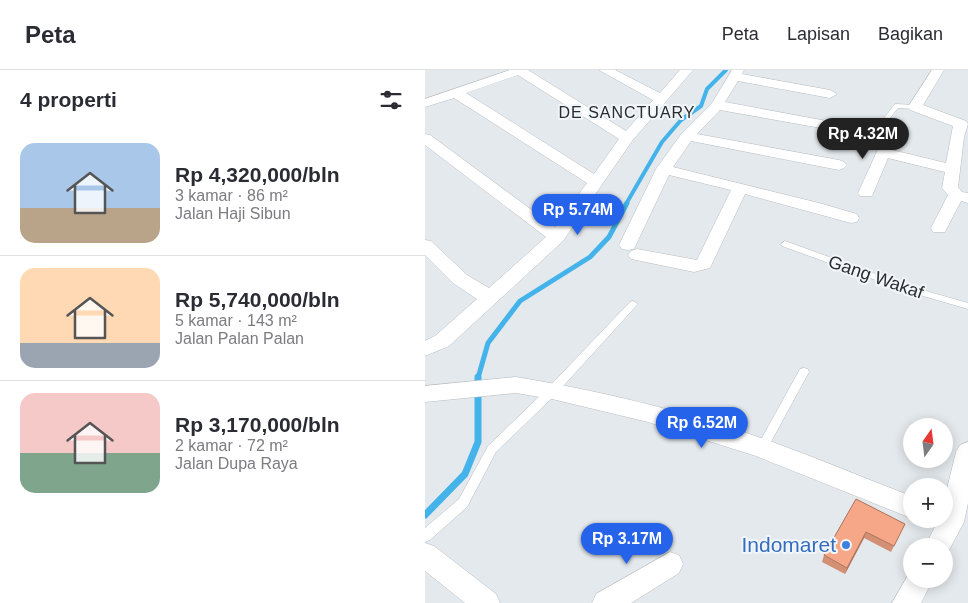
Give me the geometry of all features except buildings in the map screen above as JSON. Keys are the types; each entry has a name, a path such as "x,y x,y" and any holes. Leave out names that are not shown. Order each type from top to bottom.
{"street":[{"path":"605,70 661,98"},
{"path":"425,349 442,340 557,238 627,138 687,70"},
{"path":"939,70 915,107 961,124 949,188 962,197 939,228"},
{"path":"425,103 521,71 627,138"},
{"path":"740,187 704,264 693,266 632,250 663,169 687,136 717,105 734,72 830,94"},
{"path":"455,93 596,182"},
{"path":"717,105 831,126"},
{"path":"687,136 839,166"},
{"path":"425,138 557,238"},
{"path":"866,193 886,146 953,169"},
{"path":"663,169 740,187 851,218"},
{"path":"425,245 460,279 490,298"},
{"path":"425,394 516,385 552,391 765,443 903,503"},
{"path":"943,538 954,521 968,452"},
{"path":"425,555 486,603"},
{"path":"606,603 671,564"},
{"path":"906,603 915,588"}],"lane":[{"path":"884,122 896,106 915,107"},
{"name":"Gang Wakaf","path":"785,244 909,289 968,306"},
{"path":"425,536 463,503 492,449 552,391 633,304"},
{"path":"765,443 803,372"}],"waterway":[{"path":"626,204 662,142 681,120 701,106 707,89 726,70"},
{"path":"478,378 488,343 520,301 590,257 609,237 627,203"},
{"path":"425,515 465,474 478,442 478,378"}],"place":[{"name":"Indomaret","path":"846,545"}],"district":[{"name":"DE SANCTUARY","path":"627,112"}]}
